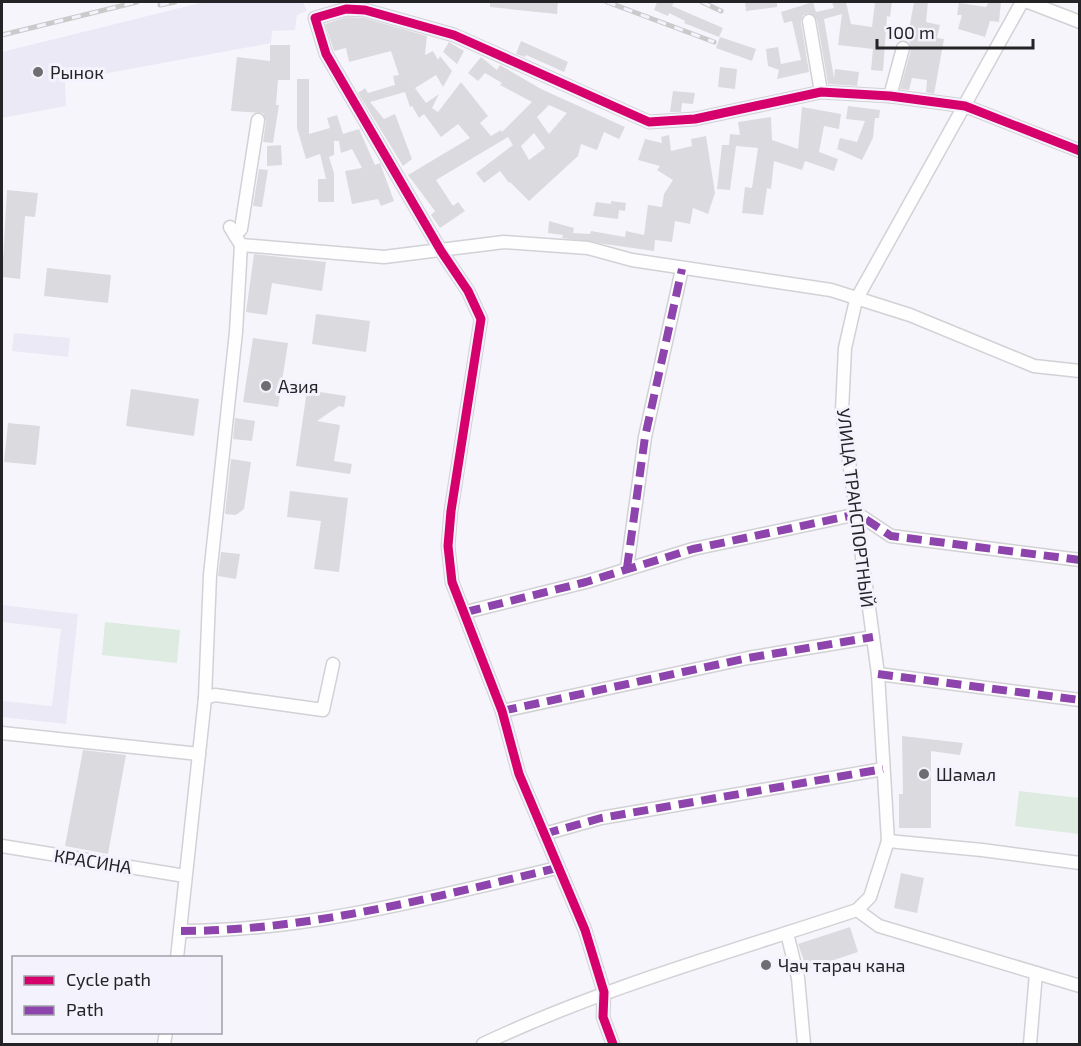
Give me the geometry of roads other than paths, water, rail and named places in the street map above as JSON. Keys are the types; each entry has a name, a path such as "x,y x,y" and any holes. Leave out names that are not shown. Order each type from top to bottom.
{"street":[{"name":"УЛИЦА ТРАНСПОРТНЫЙ","path":"888,841 878,674 858,514 842,410 845,348 856,300 1022,2"},
{"path":"1028,2 1080,22"},
{"path":"613,1044 603,1017 604,992 585,930 519,774 502,711 466,612 452,582 448,546 481,319 468,291 441,251 326,54 315,18 346,9 365,10 454,35 649,122 695,119 821,92 890,96 964,106 1080,151"},
{"path":"809,21 821,92"},
{"path":"890,96 903,48"},
{"path":"177,956 205,698 210,575 236,332 235,236 241,229 258,120"},
{"path":"235,236 384,257 504,242 588,248 632,260 682,269 795,283 831,290 856,300 910,315 1034,366 1080,371"},
{"path":"627,568 645,437 682,269"},
{"path":"466,612 586,582 693,549 858,514 891,536 1080,560"},
{"path":"502,711 748,658 873,637"},
{"path":"205,698 215,695 323,710 333,664"},
{"path":"878,674 1080,700"},
{"path":"2,733 199,754"},
{"path":"544,834 600,818 884,769"},
{"path":"483,1044 536,1019 604,992 857,910 870,897 888,841 1080,863"},
{"name":"КРАСИНА","path":"2,846 185,876"},
{"path":"181,931 225,931 302,921 412,902 557,868"},
{"path":"857,910 879,926 1080,986"},
{"path":"787,933 798,978 804,1044"},
{"path":"1030,1044 1036,973"}],"railway":[{"path":"2,35 137,2"},
{"path":"160,5 175,2"},
{"path":"607,2 714,42"},
{"path":"702,2 721,11"}],"place":[{"name":"Рынок","path":"38,72"},
{"name":"Азия","path":"266,386"},
{"name":"Шамал","path":"924,774"},
{"name":"Чач тарач кана","path":"766,965"}]}
